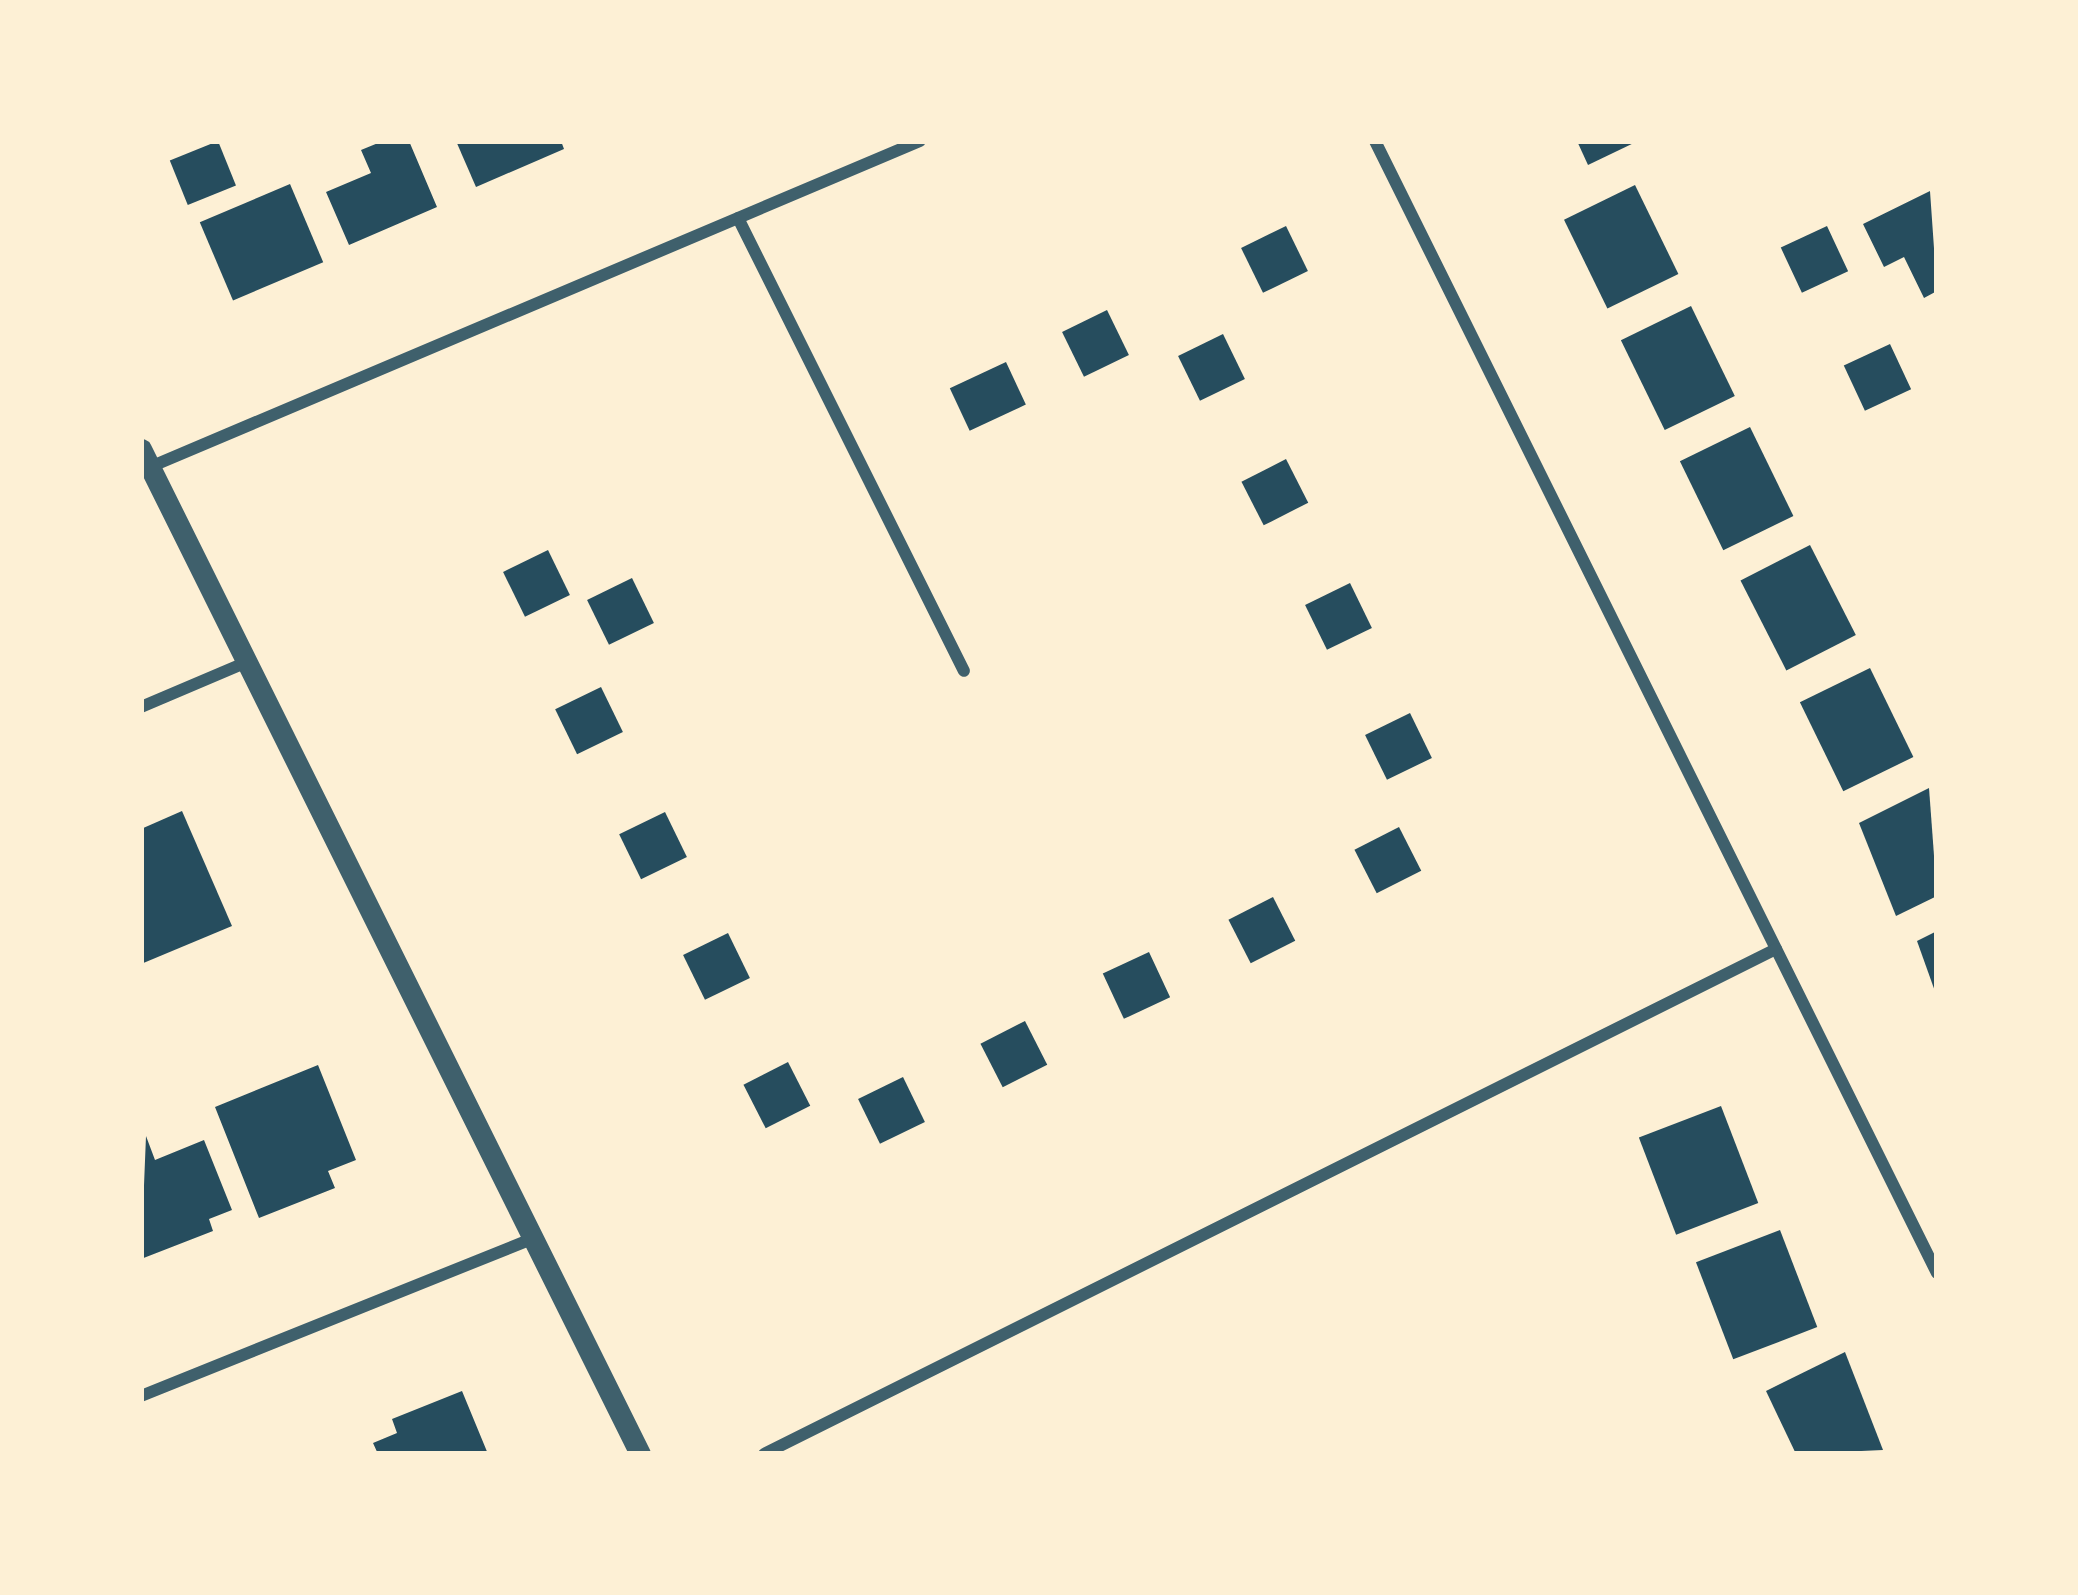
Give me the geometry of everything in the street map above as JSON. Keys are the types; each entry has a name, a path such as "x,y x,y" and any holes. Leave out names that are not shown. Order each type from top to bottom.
{"street":[{"path":"640,1454 145,458 920,141"},
{"path":"1375,141 1937,1273"},
{"path":"738,218 964,671"},
{"path":"141,707 247,662"},
{"path":"764,1454 1776,949"},
{"path":"141,1396 536,1238"}],"building":[{"path":"218,141 236,186 188,205 170,160"},
{"path":"383,141 409,141 437,207 349,245 326,192 371,173 361,150"},
{"path":"456,141 561,141 564,149 476,187"},
{"path":"1577,141 1638,141 1588,165"},
{"path":"290,184 323,262 233,301 200,222"},
{"path":"1635,185 1678,274 1607,309 1564,220"},
{"path":"1930,191 1937,291 1924,298 1904,257 1884,267 1863,224"},
{"path":"1286,226 1308,271 1263,293 1241,248"},
{"path":"1827,226 1848,271 1802,293 1781,248"},
{"path":"1691,306 1735,396 1665,430 1621,340"},
{"path":"1107,310 1129,355 1084,377 1062,332"},
{"path":"1223,334 1245,379 1200,401 1178,356"},
{"path":"1890,344 1911,389 1865,411 1844,366"},
{"path":"1006,362 1026,405 970,431 950,388"},
{"path":"1750,427 1793,516 1723,550 1680,461"},
{"path":"1286,459 1308,503 1264,525 1241,482"},
{"path":"1810,545 1856,635 1786,670 1741,580"},
{"path":"548,550 570,595 525,617 503,572"},
{"path":"632,578 654,623 609,645 587,600"},
{"path":"1350,583 1372,628 1327,650 1305,605"},
{"path":"1870,668 1913,757 1843,791 1800,702"},
{"path":"601,687 623,732 577,754 555,709"},
{"path":"1410,713 1432,758 1387,780 1365,735"},
{"path":"1929,788 1937,896 1896,916 1859,823"},
{"path":"182,811 232,926 141,964 141,829"},
{"path":"665,812 687,857 641,879 619,834"},
{"path":"1399,827 1421,871 1377,893 1354,850"},
{"path":"1273,897 1295,941 1251,963 1228,920"},
{"path":"1937,931 1937,997 1917,941"},
{"path":"728,933 750,978 705,1000 683,955"},
{"path":"1149,952 1170,997 1124,1019 1103,974"},
{"path":"1025,1021 1047,1065 1003,1087 980,1044"},
{"path":"788,1062 810,1106 766,1128 743,1085"},
{"path":"318,1065 356,1160 328,1171 335,1188 259,1218 215,1107"},
{"path":"903,1077 925,1122 880,1144 858,1099"},
{"path":"1721,1106 1758,1203 1676,1235 1639,1138"},
{"path":"146,1136 155,1160 204,1140 232,1210 209,1219 213,1231 141,1259"},
{"path":"1780,1230 1817,1327 1733,1359 1696,1262"},
{"path":"1845,1352 1883,1450 1796,1454 1766,1391"},
{"path":"462,1391 488,1454 378,1454 373,1443 397,1433 392,1419"}]}
